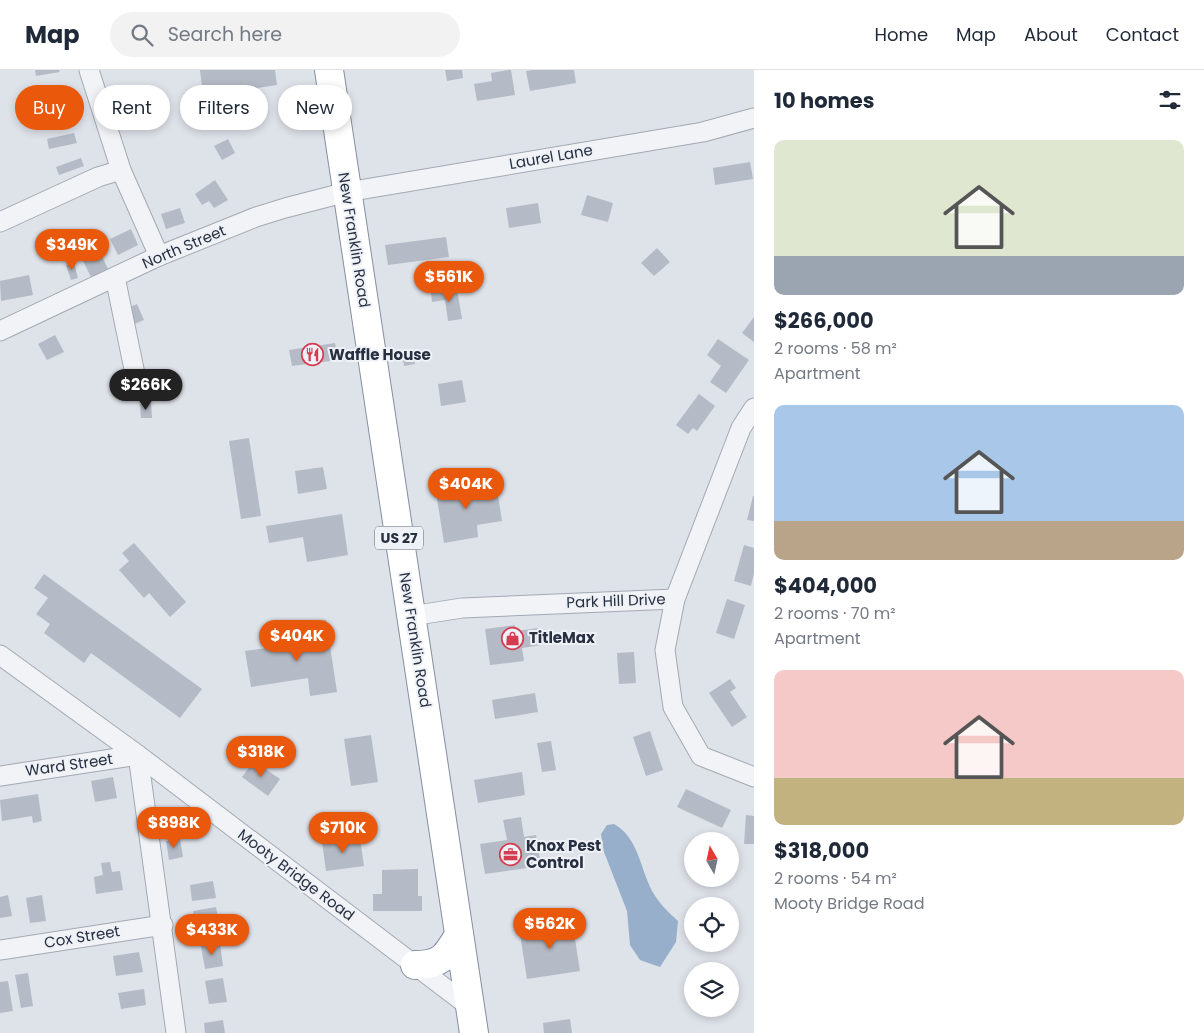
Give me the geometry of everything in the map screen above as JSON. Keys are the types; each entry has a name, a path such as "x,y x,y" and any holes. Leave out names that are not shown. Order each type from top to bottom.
{"highway":[{"name":"New Franklin Road","path":"329,70 472,1020"},
{"path":"414,965 433,965 449,952 459,935"}],"street":[{"path":"88,70 121,170 159,256"},
{"name":"Laurel Lane","path":"347,192 703,132 754,118"},
{"path":"0,222 98,176 121,170"},
{"name":"North Street","path":"0,331 159,256 256,217 347,192"},
{"path":"115,277 135,374"},
{"name":"Park Hill Drive","path":"411,616 462,608 676,599 741,428 754,408"},
{"path":"676,599 665,650 672,707 701,756 754,777"},
{"name":"Mooty Bridge Road","path":"0,655 138,755 414,965 472,1020"},
{"path":"138,755 163,924 176,1033"},
{"name":"Ward Street","path":"0,776 138,755"},
{"name":"Cox Street","path":"0,950 163,924"}],"water":[{"path":"614,824 622,830 633,845 652,891 678,921 676,942 660,967 640,960 630,945 627,911 604,852 601,834 607,825"}],"building":[{"path":"35,70 59,70 60,72 36,76"},
{"path":"200,70 275,70 277,85 268,86 202,85"},
{"path":"445,70 462,70 463,78 447,81"},
{"path":"511,70 515,95 477,101 474,84 492,81 491,73"},
{"path":"574,70 576,83 530,91 526,71"},
{"path":"74,133 77,143 49,149 47,139"},
{"path":"228,139 235,153 222,160 214,146"},
{"path":"81,158 84,166 59,175 56,167"},
{"path":"750,162 753,179 715,185 713,168"},
{"path":"215,180 228,200 214,208 209,201 202,205 195,194"},
{"path":"587,195 613,203 608,222 581,215"},
{"path":"538,203 541,223 509,228 506,208"},
{"path":"180,208 185,223 166,229 161,214"},
{"path":"131,229 138,245 118,255 110,239"},
{"path":"446,237 449,257 388,265 385,245"},
{"path":"97,246 109,271 92,279 80,255"},
{"path":"657,248 670,262 654,276 641,263"},
{"path":"74,263 78,278 71,280 66,265"},
{"path":"29,275 33,295 1,301 0,281"},
{"path":"457,289 462,319 448,321 445,300 432,302 431,293"},
{"path":"137,304 144,320 130,326 123,310"},
{"path":"754,317 754,342 742,333"},
{"path":"55,335 64,352 47,360 38,344"},
{"path":"718,339 749,360 726,393 710,382 721,366 707,355"},
{"name":"Waffle House","path":"335,343 338,360 292,366 289,350"},
{"path":"412,350 415,364 404,366 402,352"},
{"path":"462,380 466,402 441,406 438,384"},
{"path":"699,394 715,406 697,431 693,428 688,434 676,425"},
{"path":"151,403 152,418 141,418 140,404"},
{"path":"249,438 261,516 241,519 229,441"},
{"path":"323,467 327,489 298,494 295,471"},
{"path":"452,468 454,479 435,482 433,471"},
{"path":"470,481 472,493 497,489 502,521 477,525 478,537 444,543 435,486"},
{"path":"754,496 754,521 747,520"},
{"path":"342,514 348,555 307,562 303,537 269,543 266,526"},
{"path":"134,543 186,602 170,617 149,593 144,598 119,570 129,561 122,553"},
{"path":"744,545 754,548 754,573 751,586 734,581"},
{"path":"44,574 202,689 180,718 91,653 84,663 44,633 50,624 36,614 48,598 34,588"},
{"path":"727,599 745,605 734,639 716,633"},
{"path":"326,620 337,692 310,696 308,678 251,687 245,651 303,643 300,624"},
{"name":"TitleMax","path":"515,625 516,631 539,628 541,645 522,648 524,661 490,665 485,629"},
{"path":"634,652 636,683 619,684 617,653"},
{"path":"730,679 736,688 730,692 747,717 732,727 709,693"},
{"path":"535,693 538,712 495,719 492,700"},
{"path":"650,731 663,770 646,776 633,737"},
{"path":"371,735 378,782 351,786 344,739"},
{"path":"551,741 556,770 542,772 537,743"},
{"path":"254,761 280,779 268,796 242,777"},
{"path":"522,772 525,795 478,803 474,780"},
{"path":"113,777 117,798 95,802 91,781"},
{"path":"686,789 731,810 722,828 677,807"},
{"path":"38,794 42,821 33,823 32,816 2,821 0,800"},
{"path":"746,815 754,816 754,844 744,844"},
{"name":"Knox Pest Control","path":"521,817 524,837 536,835 541,866 485,874 480,844 507,840 503,820"},
{"path":"360,838 364,866 326,871 322,842"},
{"path":"180,839 183,857 169,860 166,841"},
{"path":"110,862 112,872 120,871 123,890 96,894 94,877 103,875 101,863"},
{"path":"418,869 418,896 422,896 422,911 373,911 373,894 382,894 382,870"},
{"path":"213,881 216,898 192,901 190,885"},
{"path":"8,895 12,916 0,918 0,897"},
{"path":"42,895 46,921 30,923 26,898"},
{"path":"216,907 220,929 196,932 193,911"},
{"path":"572,920 580,971 527,979 519,928"},
{"path":"220,943 223,966 205,969 201,946"},
{"path":"139,952 143,972 116,976 113,956"},
{"path":"28,973 33,1006 21,1008 15,975"},
{"path":"223,978 227,1002 209,1004 205,981"},
{"path":"8,981 13,1011 0,1013 0,982"},
{"path":"144,989 146,1005 121,1009 118,993"},
{"path":"570,1019 572,1033 544,1033 543,1023"},
{"path":"223,1020 225,1033 205,1033 204,1023"}],"place":[{"name":"Waffle House","path":"313,355"},
{"name":"TitleMax","path":"513,638"},
{"name":"Knox Pest Control","path":"510,855"}]}
